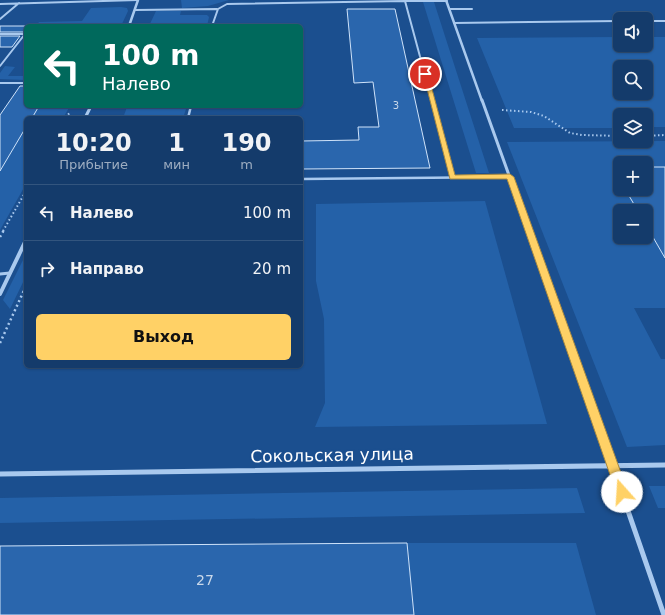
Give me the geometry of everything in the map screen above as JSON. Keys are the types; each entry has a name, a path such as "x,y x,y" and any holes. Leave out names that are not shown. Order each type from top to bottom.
{"street":[{"path":"130,24 138,0"},
{"path":"446,0 613,465 664,615"},
{"path":"0,294 24,244"},
{"name":"Сокольская улица","path":"0,474 665,465"}],"lane":[{"path":"0,4 138,0"},
{"path":"135,10 217,9 224,4 240,2 446,0"},
{"path":"406,1 452,177"},
{"path":"0,19 19,3"},
{"path":"213,24 217,9"},
{"path":"449,9 472,9"},
{"path":"454,23 613,21"},
{"path":"653,21 665,21"},
{"path":"0,34 24,34"},
{"path":"0,66 24,35"},
{"path":"0,83 24,83"},
{"path":"303,179 510,177"},
{"path":"0,274 10,273"}],"path":[{"path":"486,110 531,112 544,116 570,133 582,135 613,136"},
{"path":"653,136 665,135"},
{"path":"0,238 24,195"},
{"path":"0,344 24,290"}],"shaded area":[{"path":"181,0 229,0 208,6 182,8"},
{"path":"423,2 434,2 489,173 476,173"},
{"path":"121,7 127,8 128,11 122,24 38,24 39,22 82,21 91,8"},
{"path":"156,11 181,11 180,15 207,15 209,17 207,24 150,24"},
{"path":"613,37 613,52 653,52 653,37 665,37 665,127 653,127 653,108 613,108 613,128 514,128 477,38"},
{"path":"5,66 15,67 8,76 24,76 24,80 0,79 0,73"},
{"path":"38,108 69,108 64,116 33,116"},
{"path":"127,108 186,108 184,116 124,116"},
{"path":"24,130 24,188 0,230 0,171"},
{"path":"613,141 613,148 653,148 653,141 665,141 665,167 653,167 653,156 613,156 613,196 629,196 634,204 613,204 613,244 653,244 653,237 665,258 665,308 634,308 661,359 665,359 665,445 627,447 507,142"},
{"path":"485,201 547,424 315,427 325,403 324,319 316,281 316,204"},
{"path":"24,258 24,280 10,309 3,300"},
{"path":"649,486 665,486 665,508 658,508"},
{"path":"577,488 585,513 0,523 0,498"},
{"path":"407,543 576,543 596,615 414,615"}],"building":[{"path":"347,9 395,9 430,168 303,169 303,141 359,140 358,127 379,127 373,82 354,83"},
{"path":"0,26 24,26 24,32 0,32"},
{"path":"0,36 20,36 12,47 0,47"},
{"path":"20,86 24,86 24,108 38,108 33,116 24,116 24,130 0,171 0,115"},
{"path":"653,167 665,167 665,258 653,237 653,204 634,204 629,196 653,196"},
{"path":"407,543 414,615 0,615 0,546"}],"route":[{"path":"425,74 452,177 510,177 622,492"}]}
